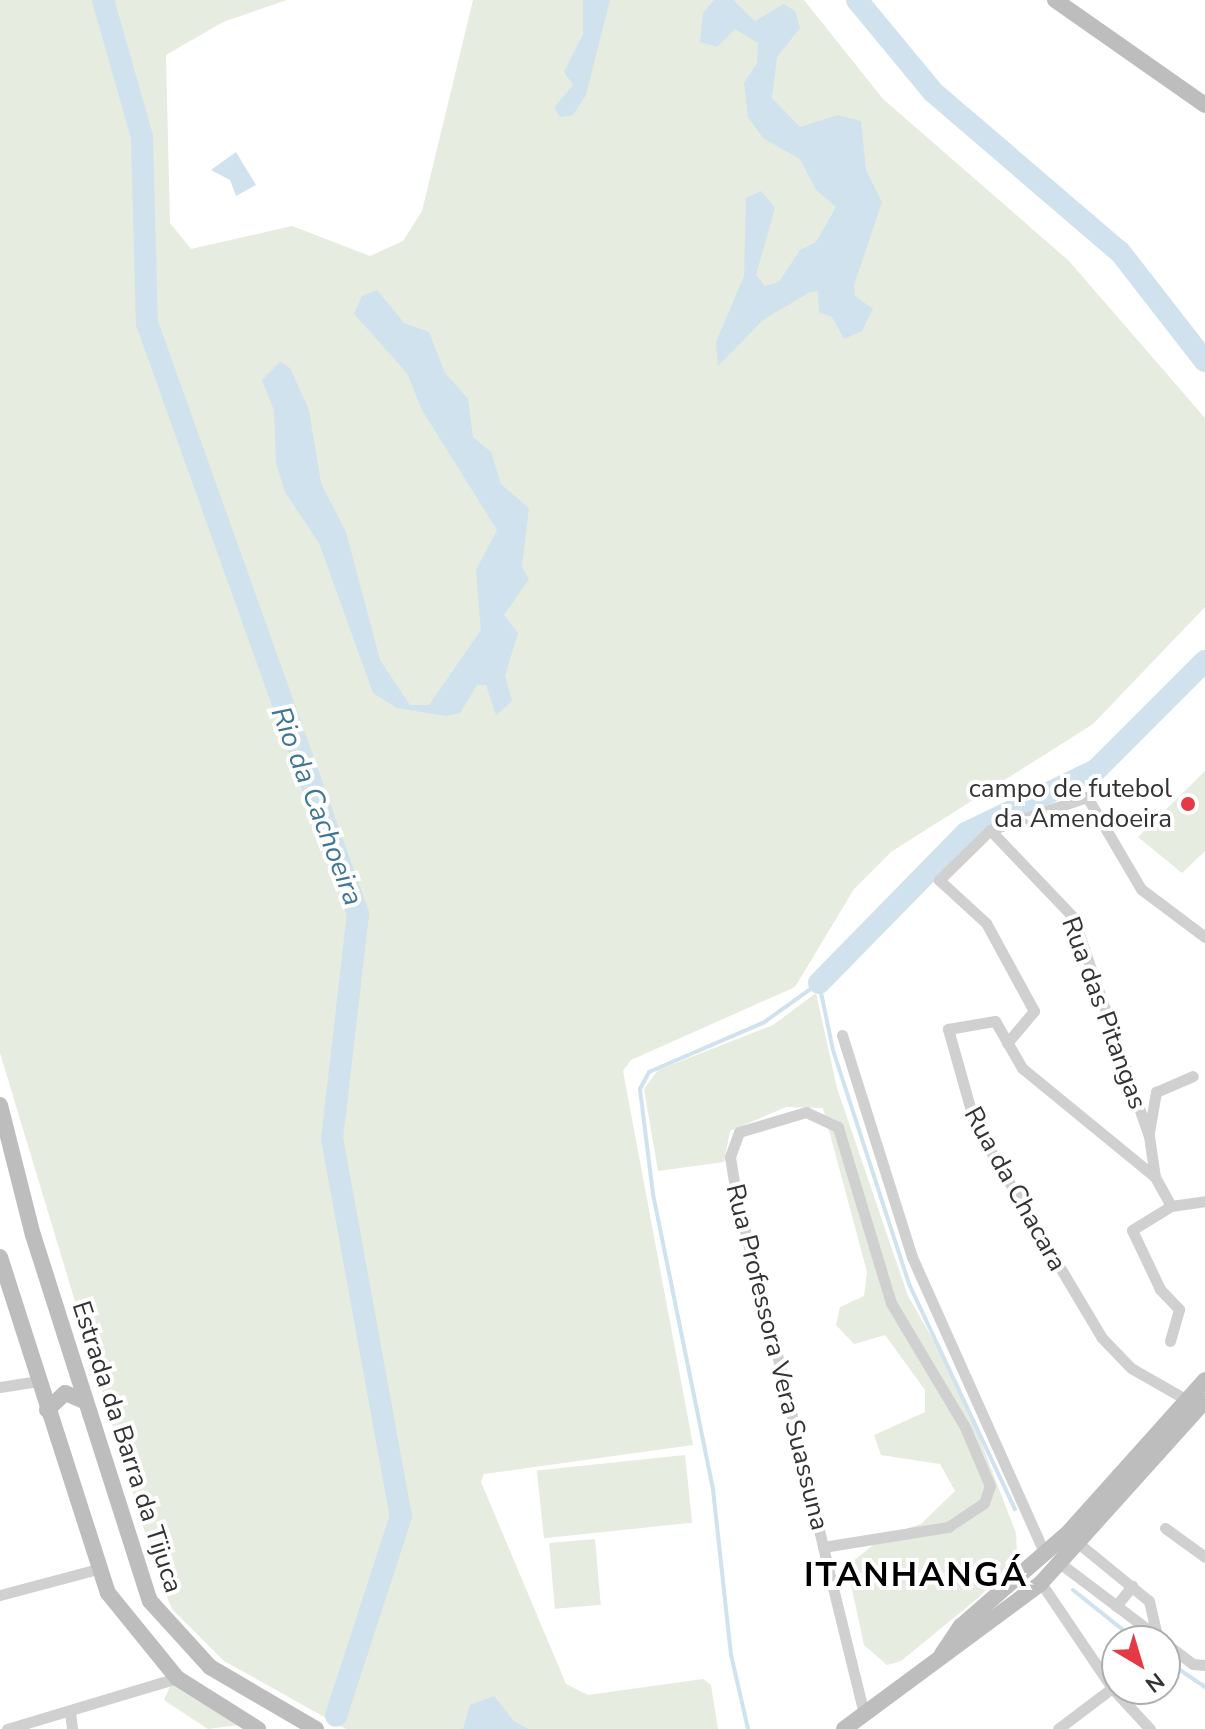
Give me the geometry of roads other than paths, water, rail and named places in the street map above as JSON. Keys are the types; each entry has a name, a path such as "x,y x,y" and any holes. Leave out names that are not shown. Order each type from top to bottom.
{"main road":[{"path":"1055,0 1205,105"},
{"name":"Estrada da Barra da Tijuca","path":"0,1105 141,1580 161,1619 210,1667 316,1729"},
{"path":"0,1257 98,1569 120,1615 177,1678 251,1728"},
{"path":"844,1729 1041,1583 1061,1564 1073,1539 1205,1380"},
{"path":"47,1410 65,1393 86,1402"},
{"path":"942,1654 961,1626 1045,1555 1073,1539 1205,1401"}],"street":[{"path":"1007,1043 1034,1011 986,923 939,880 990,830 1087,797 1141,889 1205,937"},
{"name":"Rua das Pitangas","path":"990,830 1073,917 1149,1136 1155,1177"},
{"name":"Rua da Chacara","path":"1171,1206 1155,1177 1022,1068 989,1020 948,1029 975,1125 1108,1345 1131,1368 1187,1400"},
{"path":"842,1035 912,1257 1045,1555"},
{"path":"1149,1136 1156,1092 1193,1076"},
{"name":"Rua Professora Vera Suassuna","path":"823,1547 948,1527 984,1503 990,1486 965,1427 883,1282 838,1127 806,1112 749,1127 732,1142 734,1180 823,1547 864,1714"},
{"path":"1170,1341 1179,1309 1160,1289 1132,1230 1171,1206 1205,1201"},
{"path":"0,1387 37,1381"},
{"path":"1165,1528 1205,1557"},
{"path":"1073,1539 1149,1601 1157,1625"},
{"path":"1061,1564 1142,1625"},
{"path":"0,1595 98,1569"},
{"path":"1041,1583 1101,1672"},
{"path":"1116,1606 1132,1586"},
{"path":"1181,1655 1193,1664 1205,1665"},
{"path":"7,1729 177,1678"},
{"path":"1058,1729 1101,1696"},
{"path":"1128,1705 1150,1729"},
{"path":"70,1712 72,1729"}],"water":[{"path":"94,0 111,0 131,72 118,78"},
{"path":"583,0 610,0 586,95 573,115 560,117 554,108 573,85 564,72 583,34"},
{"path":"714,0 733,0 755,21 784,4 795,11 800,28 777,57 772,98 800,127 838,115 861,121 866,170 882,202 854,285 855,296 873,309 862,331 844,339 832,317 819,312 818,291 810,292 763,320 718,366 716,342 744,276 746,198 761,191 775,208 756,275 765,286 779,282 800,250 816,242 836,207 816,190 800,159 763,138 748,117 744,83 757,63 758,43 735,29 717,47 700,42 703,13"},
{"path":"236,152 256,185 236,196 230,180 211,170"},
{"path":"377,290 404,323 429,332 445,373 468,399 473,437 491,452 501,484 529,508 522,567 529,579 504,615 518,633 505,676 512,701 496,715 486,685 477,685 460,713 446,716 397,708 373,693 319,543 285,492 276,463 274,410 262,380 280,362 290,368 309,410 321,483 346,532 380,660 410,705 429,705 481,630 476,570 497,530 422,410 407,373 354,314 362,296"},
{"path":"494,1696 514,1721 528,1729 463,1729 470,1705"}],"waterway":[{"name":"Rio da Cachoeira","path":"103,0 142,137 147,323 358,914 332,1138 401,1516 336,1716"},
{"path":"857,0 933,92 1120,252 1205,361"},
{"path":"819,983 966,833 1096,770 1205,661"},
{"path":"748,1729 731,1655 713,1489 653,1194 640,1089 649,1072 763,1023 819,983 833,1050 909,1284 1015,1509"},
{"path":"1073,1590 1117,1625"},
{"path":"1181,1671 1205,1687"}],"place":[{"name":"campo de futebol da Amendoeira","path":"1188,804"}],"district":[{"name":"ITANHANGÁ","path":"916,1576"}]}
